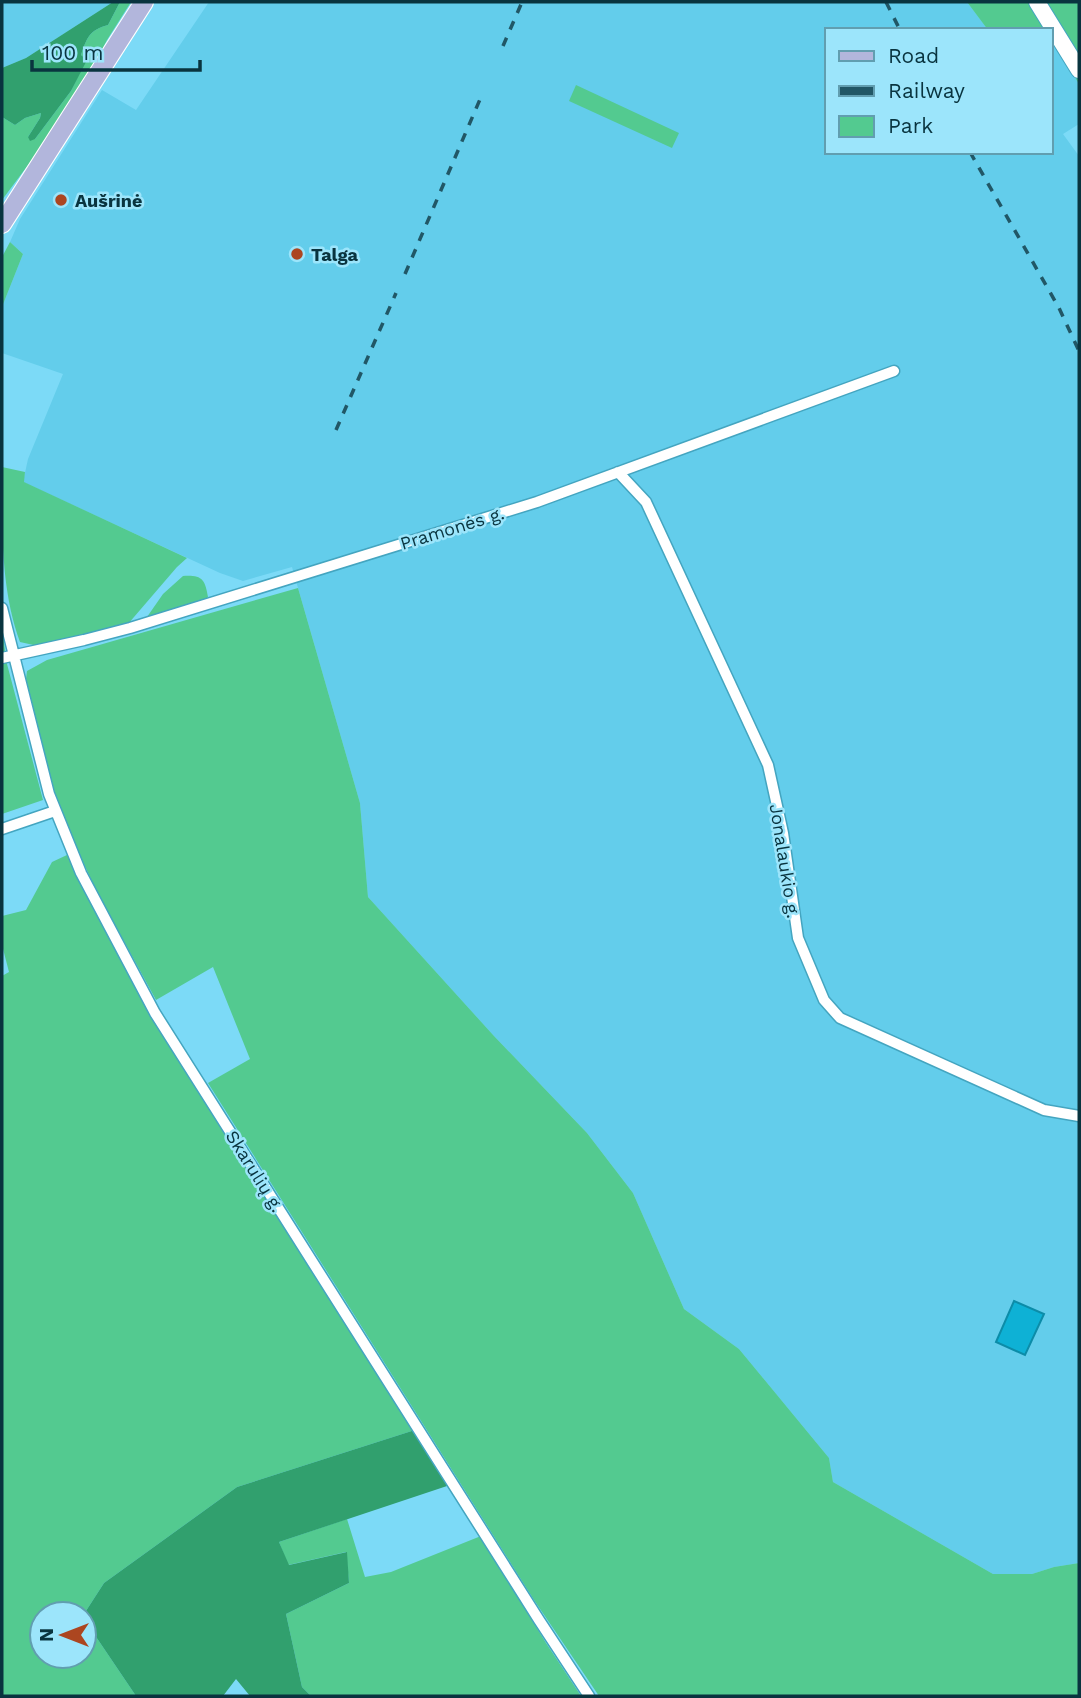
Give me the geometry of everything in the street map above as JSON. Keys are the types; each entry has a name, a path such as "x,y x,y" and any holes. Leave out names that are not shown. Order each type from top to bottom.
{"main road":[{"path":"2,224 145,2"},
{"path":"1037,2 1079,70"},
{"path":"2,208 40,164"}],"street":[{"name":"Pramonės g.","path":"7,657 84,640 220,601 537,502 894,372"},
{"name":"Jonalaukio g.","path":"618,472 646,502 768,765 783,833 798,938 824,1000 840,1018 852,1024 1044,1110 1079,1116"},
{"name":"Skarulių g.","path":"2,608 7,657 55,811 81,873 155,1013 589,1696"},
{"path":"2,829 55,811"}],"shaded area":[{"path":"2,2 113,2 26,58 2,68"},
{"path":"209,2 967,2 986,28 825,28 825,154 1053,154 1053,42 1079,84 1079,124 1063,134 1079,156 1079,1563 1032,1574 993,1574 833,1482 829,1458 739,1349 684,1309 633,1193 587,1133 494,1036 368,897 360,803 292,567 243,581 220,573 23,482 28,459 63,374 2,353 2,307 23,254 10,242 20,219 102,90 136,110"},
{"path":"1014,1301 1044,1314 1025,1355 996,1342"}],"green space":[{"path":"113,2 120,2 108,25 97,29 87,39 81,55 87,60 71,91 35,139 30,141 28,137 41,113 25,118 15,125 2,117 2,68 26,58"},
{"path":"120,2 131,2 91,71 40,149 2,200 2,117 15,125 25,118 41,113 28,137 35,139 71,91 86,60 81,55 87,39 97,29 108,25"},
{"path":"967,2 1079,2 1079,84 1053,42 1053,28 986,28"},
{"path":"576,85 679,133 672,148 569,101"},
{"path":"10,242 23,254 2,307 2,257"},
{"path":"2,467 25,472 24,482 187,558 128,624 38,646 20,642 13,621 6,578 2,534"},
{"path":"183,576 202,579 208,597 204,601 147,617 163,594"},
{"path":"298,588 360,803 368,897 494,1036 587,1133 633,1193 684,1309 739,1349 829,1458 833,1482 993,1574 1032,1574 1079,1563 1079,1696 599,1696 534,1600 208,1083 250,1059 213,967 156,1000 96,890 59,810 26,679 27,671 47,660"},
{"path":"2,629 7,664 43,800 2,814"},
{"path":"67,855 129,974 418,1429 237,1487 104,1583 93,1600 28,1600 28,1670 98,1670 98,1640 136,1696 2,1696 2,976 9,972 2,945 2,916 26,910 52,862"},
{"path":"418,1429 453,1484 279,1542 289,1565 347,1552 349,1583 286,1614 302,1687 311,1696 250,1696 236,1679 223,1696 136,1696 98,1640 98,1600 93,1600 104,1583 237,1487"},
{"path":"347,1519 365,1577 391,1572 481,1536 581,1696 311,1696 302,1687 286,1614 349,1583 346,1552 288,1565 279,1542"}],"railway":[{"path":"503,46 522,2"},
{"path":"886,2 899,28"},
{"path":"405,274 481,97"},
{"path":"971,154 1059,308 1079,351"},
{"path":"336,430 396,293"}],"place":[{"name":"Aušrinė","path":"61,200"},
{"name":"Talga","path":"297,254"}]}
